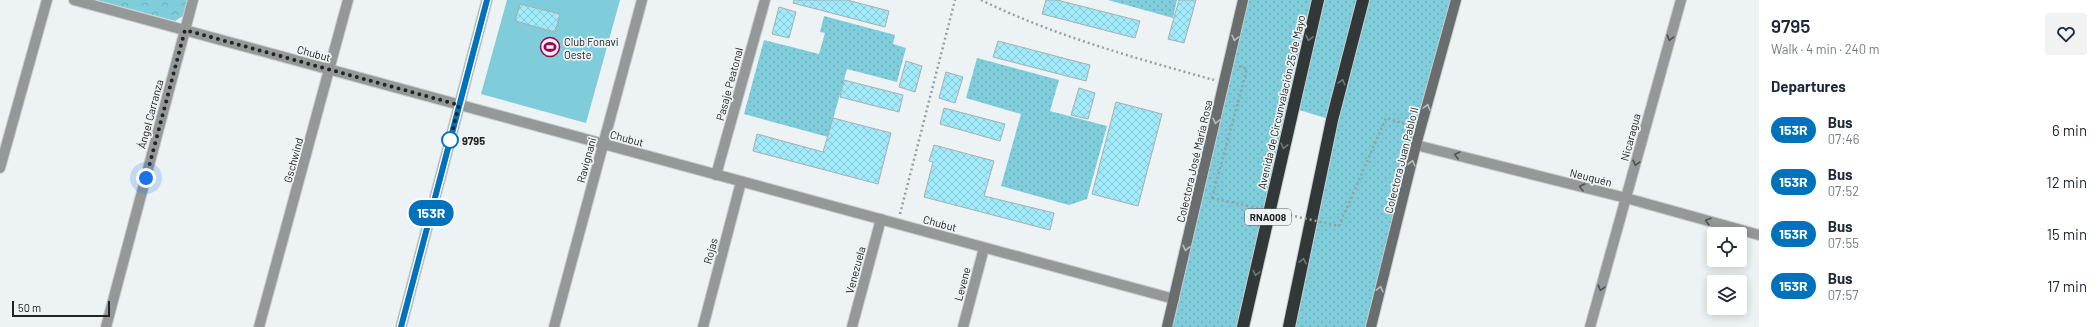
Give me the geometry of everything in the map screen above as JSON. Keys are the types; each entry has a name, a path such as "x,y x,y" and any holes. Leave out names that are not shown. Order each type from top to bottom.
{"highway":[{"name":"Avenida de Circunvalación 25 de Mayo","path":"1243,327 1318,0"},
{"path":"1289,327 1332,120 1363,0"}],"main road":[{"name":"Colectora José María Rosa","path":"1167,327 1243,0"},
{"name":"Colectora Juan Pablo II","path":"1371,327 1416,144 1456,0"}],"street":[{"path":"0,168 47,0"},
{"name":"Chubut","path":"74,0 1174,299"},
{"name":"Ángel Carranza","path":"106,327 193,0"},
{"name":"Gschwind","path":"259,327 348,0"},
{"path":"401,327 487,0"},
{"name":"Ravignani","path":"554,327 642,0"},
{"name":"Pasaje Peatonal","path":"716,175 765,0"},
{"name":"Nicaragua","path":"1590,327 1681,0"},
{"name":"Neuquén","path":"1416,144 1626,198 1759,235"},
{"name":"Rojas","path":"703,327 741,182"},
{"name":"Venezuela","path":"852,327 881,220"},
{"name":"Levene","path":"963,327 984,248"}],"path":[{"path":"897,224 955,0"},
{"path":"981,0 1002,10 1105,50 1224,83"},
{"path":"1247,70 1212,198 1339,226 1386,118 1420,129"}],"green space":[{"path":"97,0 187,0 183,16 175,21"},
{"name":"Club Fonavi Oeste","path":"507,0 620,0 586,123 481,94"},
{"path":"1108,0 1177,0 1173,18"},
{"path":"1243,0 1456,0 1371,327 1289,327 1332,120 1293,108 1243,327 1167,327"},
{"path":"824,16 895,35 893,44 906,48 897,82 847,69 828,137 744,114 764,40 819,54 825,33 820,32"},
{"path":"977,58 1059,80 1050,111 1107,126 1087,199 1069,205 1001,186 1021,114 966,98"}],"building":[{"path":"794,0 847,0 889,11 885,27 793,3"},
{"path":"1046,0 1057,0 1140,21 1135,38 1042,14"},
{"path":"1179,0 1196,0 1184,43 1168,39"},
{"path":"520,4 560,14 555,32 515,21"},
{"path":"779,7 796,12 789,38 772,34"},
{"path":"998,41 1090,65 1086,81 993,57"},
{"path":"906,61 922,66 915,92 899,87"},
{"path":"946,72 963,77 955,103 939,98"},
{"path":"844,80 903,95 899,112 840,97"},
{"path":"1079,88 1095,93 1088,119 1071,115"},
{"path":"1116,102 1162,114 1138,206 1092,194"},
{"path":"944,108 1005,124 1000,141 940,124"},
{"path":"833,118 891,133 878,184 753,151 757,134 823,152"},
{"path":"934,145 994,161 984,196 1054,213 1050,230 924,197 933,162 929,161"}],"bus line":[{"name":"153R","path":"401,327 487,0"}],"place":[{"name":"Club Fonavi Oeste","path":"550,47"},
{"name":"9795","path":"450,140"}],"route":[{"path":"146,178 185,30 459,105 450,140"}]}
